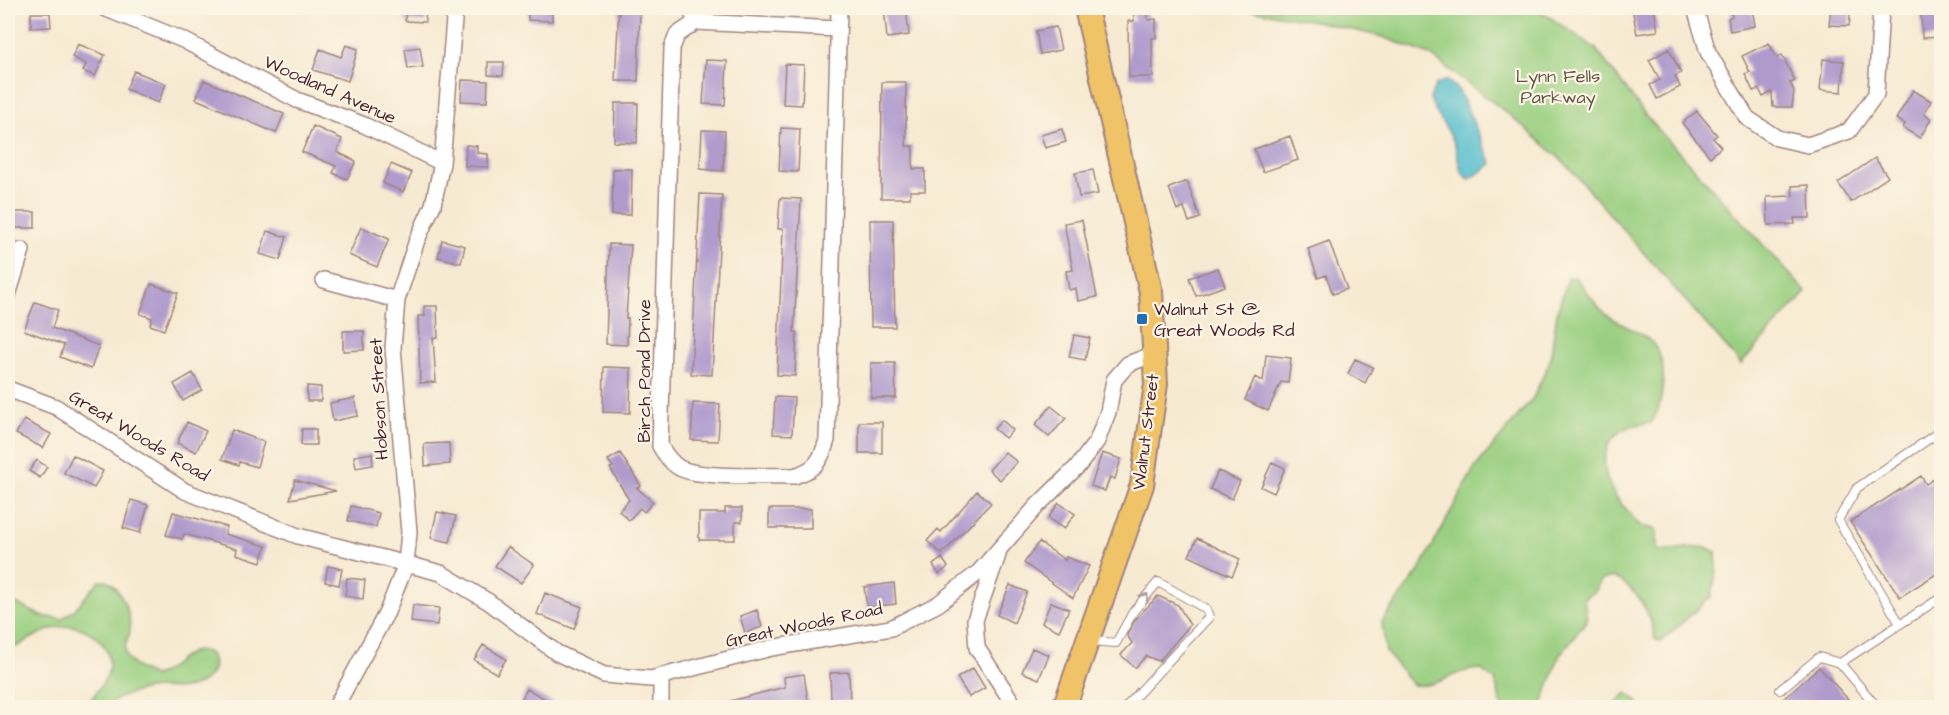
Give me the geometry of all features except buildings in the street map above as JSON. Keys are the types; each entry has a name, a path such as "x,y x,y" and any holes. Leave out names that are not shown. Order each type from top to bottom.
{"main road":[{"name":"Walnut Street","path":"1064,708 1142,484 1156,384 1151,292 1086,8"}],"street":[{"name":"Woodland Avenue","path":"104,8 183,40 297,100 364,125 442,163"},
{"name":"Hobson Street","path":"335,708 387,612 406,564 409,532 393,348 397,300 417,240 433,205 442,163 454,8"},
{"name":"Birch Pond Drive","path":"693,15 677,36 672,48 660,446 668,459 680,469 699,473 794,476 808,472 821,460 827,440 839,8"},
{"path":"1695,8 1708,52 1747,118 1777,138 1808,146 1849,131 1876,94 1881,8"},
{"path":"693,15 838,29"},
{"path":"8,295 22,250"},
{"path":"324,280 397,300"},
{"name":"Great Woods Road","path":"8,389 56,407 185,491 298,536 441,573 489,602 557,652 604,675 651,679 771,648 891,628 938,604 979,572 1079,465 1097,441 1108,412 1114,380 1128,364 1154,354"},
{"path":"1001,547 975,620 977,648 1016,708"},
{"path":"661,676 661,708"}],"lane":[{"path":"1900,624 1838,520 1857,488 1941,430"},
{"path":"1088,641 1116,643 1132,612 1158,582 1206,609 1209,617 1125,708"},
{"path":"1840,663 1941,597"},
{"path":"1780,690 1819,657 1840,663 1878,708"}],"green space":[{"name":"Lynn Fells Parkway","path":"1236,8 1536,8 1595,48 1647,117 1806,292 1741,364 1565,163 1511,116 1430,55 1383,37 1315,21"},
{"path":"1575,277 1605,313 1649,340 1656,348 1663,368 1660,404 1651,423 1632,426 1618,433 1609,443 1605,456 1605,470 1609,484 1637,523 1657,531 1657,550 1701,547 1716,552 1717,571 1711,597 1660,642 1655,639 1650,620 1636,594 1613,577 1601,580 1594,592 1584,598 1587,621 1560,654 1541,707 1502,707 1495,680 1480,669 1462,672 1431,684 1413,685 1386,652 1382,622 1419,571 1474,469 1533,398 1550,361 1557,313 1568,278"},
{"path":"106,580 116,588 127,609 130,633 125,650 133,664 154,676 165,672 188,654 207,652 214,666 208,677 197,685 187,688 147,689 124,696 105,707 85,707 108,672 108,655 100,641 80,628 69,626 48,630 16,647 8,643 8,599 41,616 62,619 75,609 99,581"},
{"path":"1626,693 1636,700 1640,707 1613,707"}],"water":[{"path":"1447,80 1459,91 1492,164 1470,179 1461,169 1455,145 1430,98 1436,84"}],"place":[{"name":"Walnut St @ Great Woods Rd","path":"1142,319"}]}
